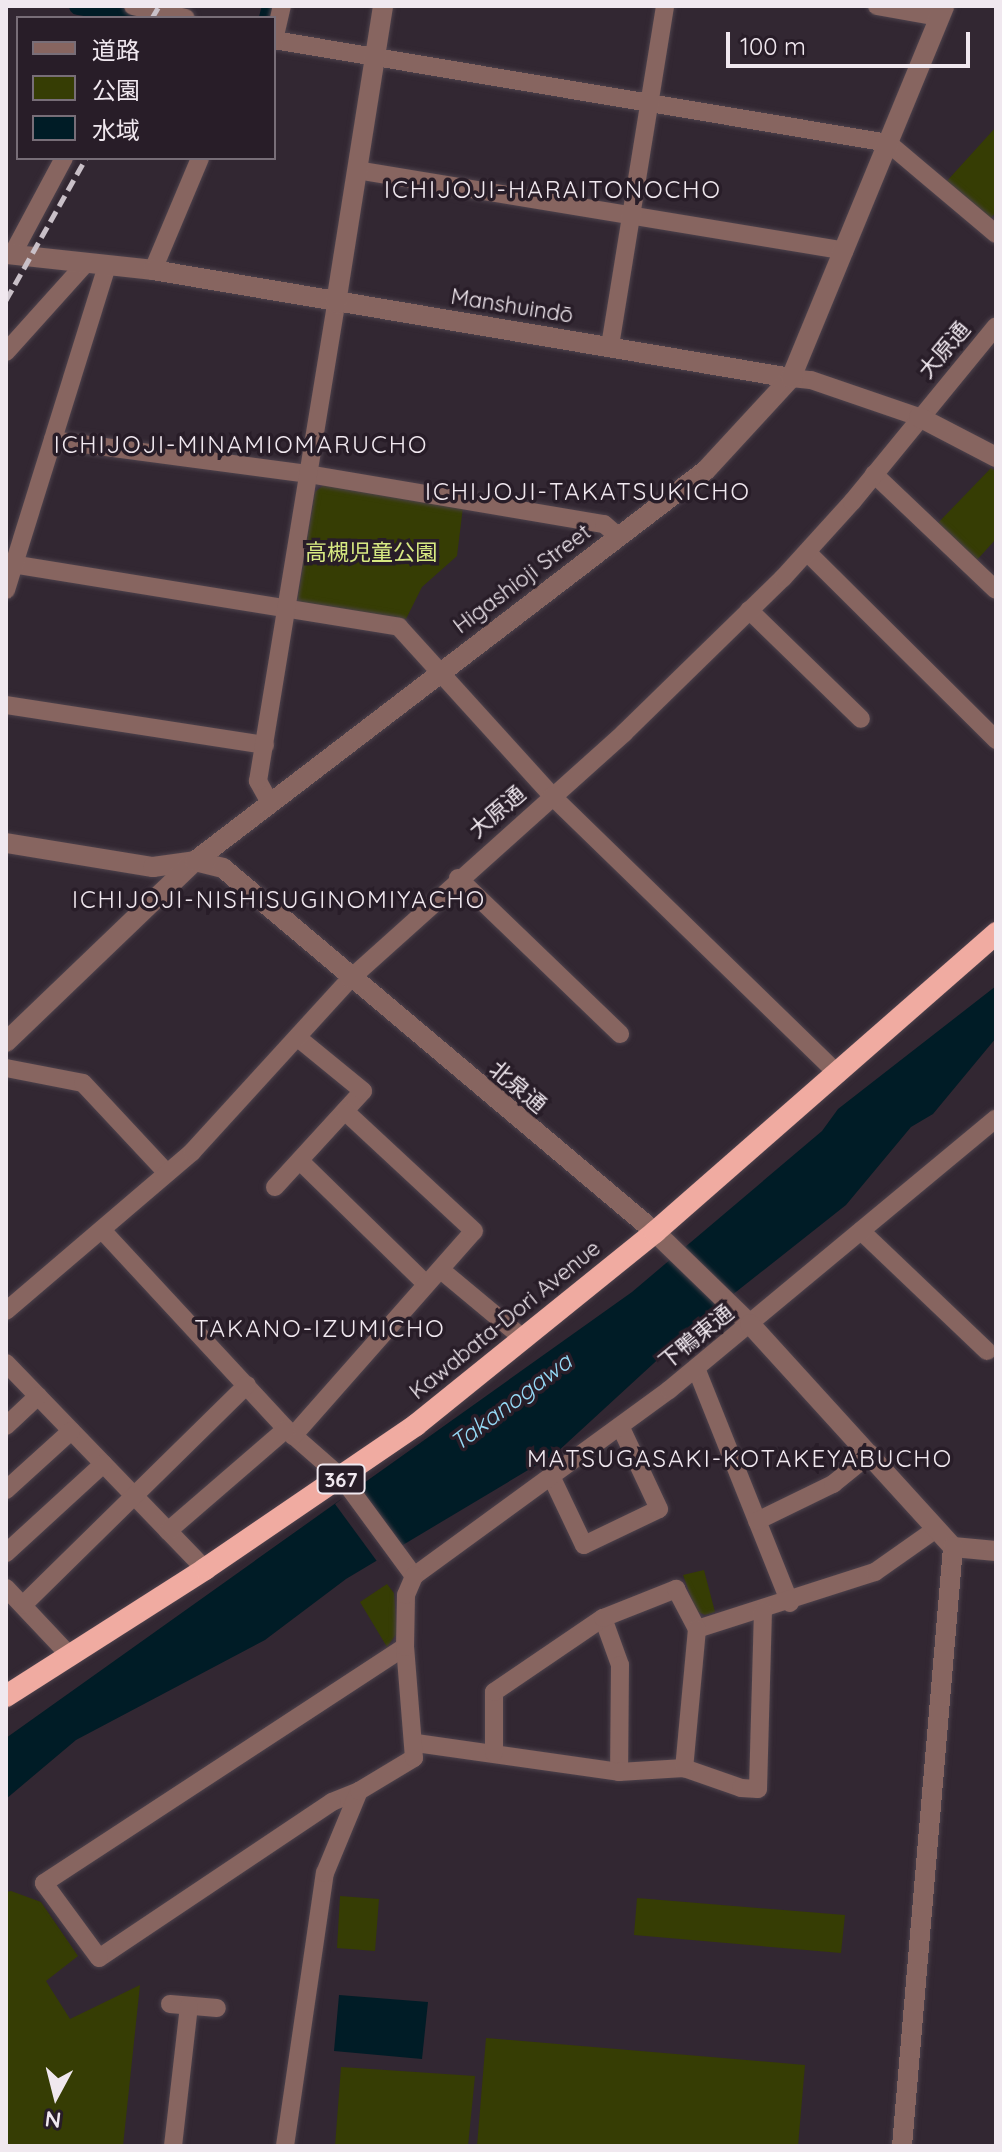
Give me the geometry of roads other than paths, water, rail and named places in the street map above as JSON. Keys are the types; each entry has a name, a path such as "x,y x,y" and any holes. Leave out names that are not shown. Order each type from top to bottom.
{"highway":[{"name":"Kawabata-Dori Avenue","path":"6,1696 205,1569 347,1485 525,1340 663,1239 838,1074 996,933"}],"street":[{"path":"276,32 282,6"},
{"path":"269,801 258,781 383,6"},
{"path":"610,346 665,6"},
{"path":"877,6 942,11"},
{"path":"140,11 173,16"},
{"name":"Higashioji Street","path":"6,1042 195,861 269,801 706,470 791,378 942,11"},
{"path":"276,40 888,143 996,234"},
{"path":"9,254 63,160"},
{"path":"153,270 199,160"},
{"path":"357,170 844,251"},
{"name":"Manshuindō","path":"9,254 153,270 811,380 919,417 996,457"},
{"path":"6,352 86,263"},
{"path":"6,590 10,564 53,440 107,266"},
{"name":"大原通","path":"6,1311 167,1173 350,979 552,796 749,610 807,552 996,326"},
{"path":"53,440 308,474 604,524 618,536"},
{"path":"874,474 996,590"},
{"path":"807,552 996,740"},
{"path":"10,564 399,627 552,796 838,1074"},
{"path":"749,610 861,719"},
{"path":"6,705 265,745"},
{"path":"6,843 153,867 195,861"},
{"name":"北泉通","path":"195,861 223,868 350,979 663,1239 745,1318"},
{"path":"458,878 620,1034"},
{"path":"275,1187 363,1091 297,1037"},
{"path":"6,1068 83,1083 167,1173"},
{"path":"168,1531 290,1433 474,1231 345,1111"},
{"name":"下鴨東通","path":"411,1572 621,1428 696,1368 745,1318 861,1231 996,1119"},
{"path":"300,1161 426,1284"},
{"path":"102,1230 290,1433 347,1485 411,1572 406,1595 405,1647 416,1743 414,1758 359,1791 332,1802 99,1958 44,1883 405,1647"},
{"path":"861,1231 987,1351"},
{"path":"441,1270 525,1340"},
{"path":"745,1318 953,1547 996,1551"},
{"path":"6,1363 205,1569"},
{"path":"696,1368 790,1603"},
{"path":"23,1605 247,1385"},
{"path":"6,1426 38,1396"},
{"path":"552,1478 584,1545 659,1509 621,1428"},
{"path":"6,1490 71,1431"},
{"path":"757,1521 833,1484 870,1454"},
{"path":"6,1553 103,1464"},
{"path":"697,1629 790,1603 875,1572 936,1529"},
{"path":"902,2146 953,1547"},
{"path":"6,1588 70,1656"},
{"path":"494,1753 494,1692 603,1618 676,1589 697,1629 684,1768"},
{"path":"416,1743 619,1772 684,1768 741,1788 758,1789 763,1611"},
{"path":"603,1618 620,1665 619,1772"},
{"path":"285,2146 316,1911 325,1873 359,1791"},
{"path":"173,2146 179,2005 217,2008"}],"water":[{"name":"Takanogawa","path":"996,986 996,1038 933,1114 911,1127 846,1205 703,1318 555,1454 346,1579 265,1640 76,1740 6,1799 6,1738 632,1292 822,1131 838,1109"},
{"path":"339,1995 428,2002 422,2059 334,2051"}],"waterway":[{"path":"78,6 137,16"},
{"path":"268,16 271,6"}],"railway":[{"path":"153,16 159,6"},
{"path":"6,300 85,160"}],"district":[{"name":"ICHIJOJI-HARAITONOCHO","path":"553,190"},
{"name":"ICHIJOJI-MINAMIOMARUCHO","path":"241,445"},
{"name":"ICHIJOJI-TAKATSUKICHO","path":"588,492"},
{"name":"ICHIJOJI-NISHISUGINOMIYACHO","path":"279,900"},
{"name":"TAKANO-IZUMICHO","path":"320,1329"},
{"name":"MATSUGASAKI-KOTAKEYABUCHO","path":"740,1459"}],"park label":[{"name":"高槻児童公園","path":"371,553"}]}
